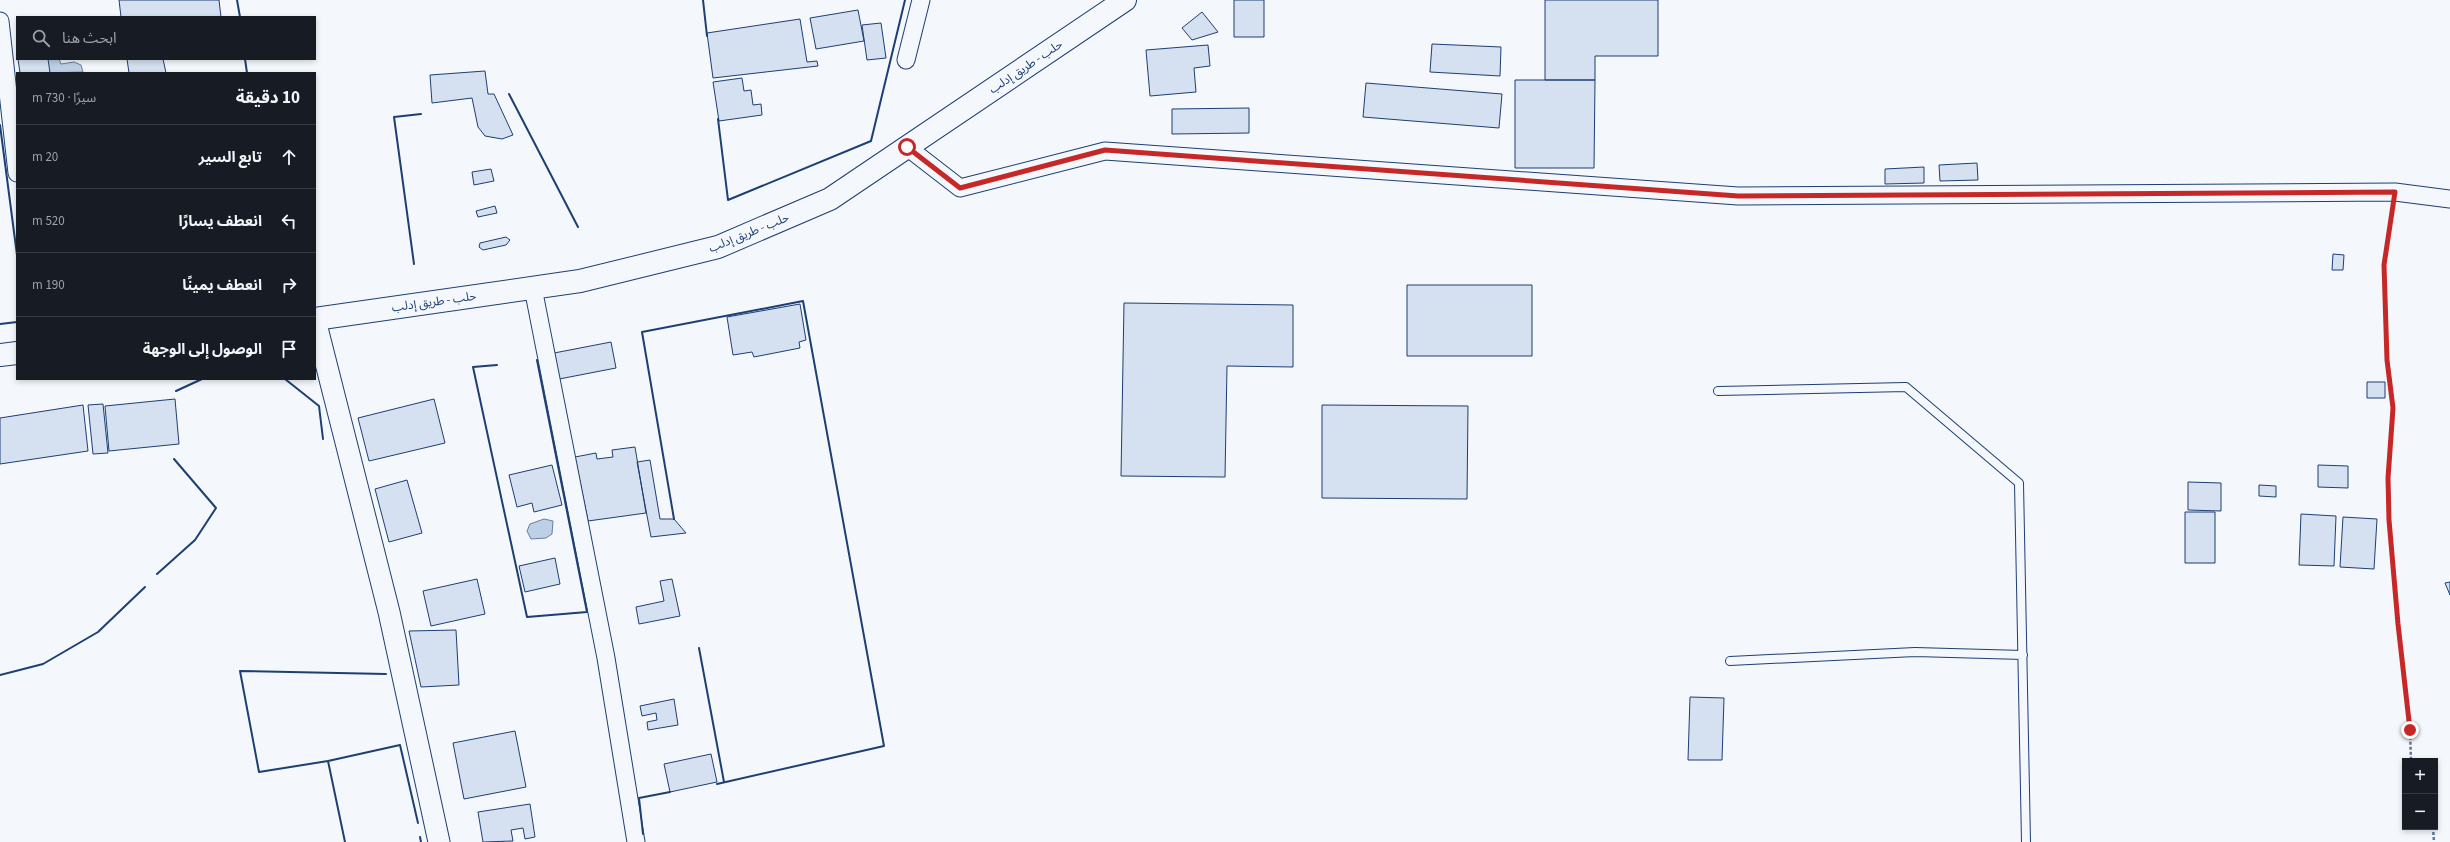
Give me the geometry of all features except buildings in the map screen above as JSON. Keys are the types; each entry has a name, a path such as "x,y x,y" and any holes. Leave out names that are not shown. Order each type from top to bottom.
{"highway":[{"name":"حلب - طريق إدلب","path":"316,320 580,281 718,248 830,199 1125,0"},
{"path":"0,355 16,353"}],"street":[{"path":"906,60 921,0"},
{"path":"0,21 16,165"},
{"path":"907,147 960,188 1105,150 1738,196 2395,192 2450,199"},
{"path":"533,288 604,650 636,842"},
{"path":"316,324 389,612 439,842"}],"lane":[{"path":"1718,391 1906,387 2019,483 2026,842"},
{"path":"1730,662 1915,652 2022,655"}],"path":[{"path":"2395,192 2384,265 2387,360 2393,408 2388,478 2389,520 2398,624 2410,730 2411,758"},
{"path":"2433,830 2434,842"}],"water":[{"path":"46,60 59,60 61,64 74,62 81,65 83,72 46,72"},
{"path":"544,519 553,521 552,534 546,538 531,539 527,531 530,524"}],"wall":[{"path":"237,0 240,16"},
{"path":"703,0 707,36"},
{"path":"718,119 728,200 871,141 905,0"},
{"path":"245,60 247,72"},
{"path":"509,94 578,227"},
{"path":"414,264 394,117 421,114"},
{"path":"0,125 16,247"},
{"path":"674,519 642,332 803,301 884,746 717,784"},
{"path":"0,324 16,322"},
{"path":"497,365 473,367 527,617 587,612 537,360"},
{"path":"176,391 200,380"},
{"path":"286,380 319,406 323,439"},
{"path":"157,574 195,540 216,508 174,459"},
{"path":"0,675 43,664 98,632 145,587"},
{"path":"699,648 724,782"},
{"path":"345,842 328,761 259,772 240,671 386,674"},
{"path":"328,761 400,745 418,823"},
{"path":"643,834 639,798 670,792"},
{"path":"420,837 421,842"}],"route":[{"path":"907,147 960,188 1105,150 1738,196 2395,192 2384,265 2387,360 2393,408 2388,478 2389,520 2398,624 2410,730"}]}
